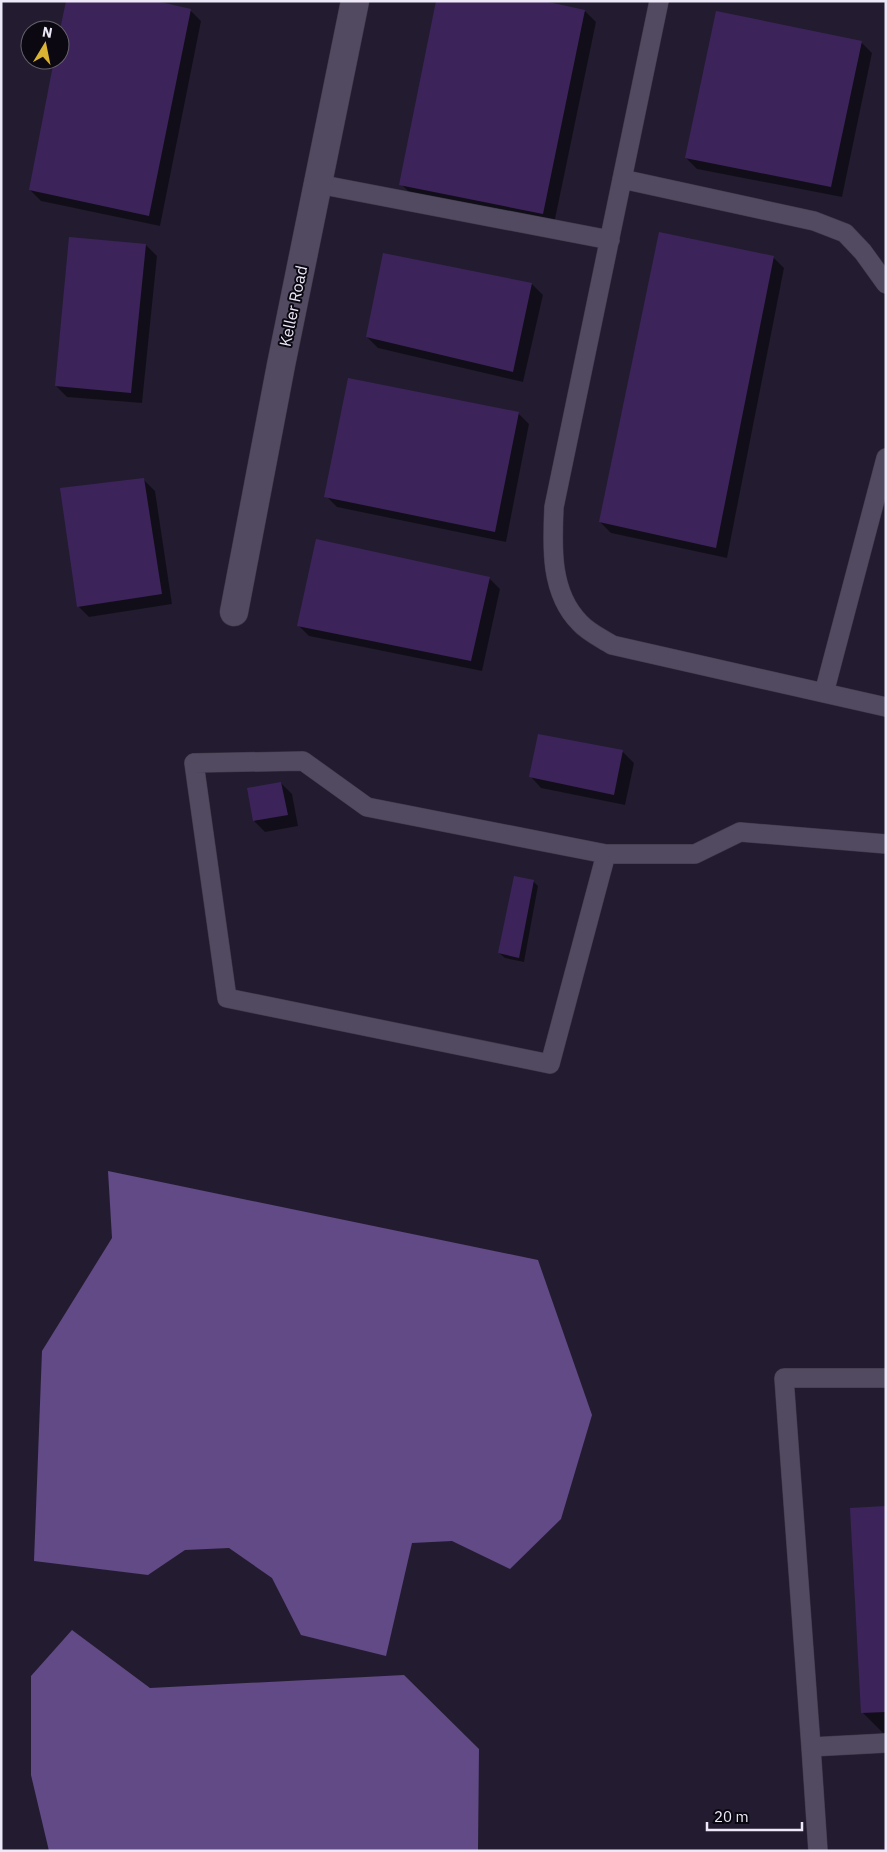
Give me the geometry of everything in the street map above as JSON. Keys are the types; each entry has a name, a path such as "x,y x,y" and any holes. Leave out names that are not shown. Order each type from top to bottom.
{"street":[{"name":"Keller Road","path":"234,612 280,366 355,1"}],"lane":[{"path":"659,1 554,507 552,538 555,573 565,604 581,624 612,645 886,707"},
{"path":"622,179 814,221 845,233 863,252 886,284"},
{"path":"318,184 610,240"},
{"path":"824,693 886,458"},
{"path":"606,854 550,1064 227,998 194,763 303,761 367,807 606,854 695,854 740,832 886,844"},
{"path":"818,1851 784,1378 886,1378"},
{"path":"811,1747 886,1743"}],"shaded area":[{"path":"108,1171 538,1260 592,1415 561,1519 510,1569 452,1541 412,1543 386,1656 301,1635 272,1578 229,1548 185,1550 148,1575 34,1561 42,1351 112,1238"},
{"path":"72,1630 150,1688 404,1675 479,1749 478,1851 49,1851 31,1775 31,1676"}],"building":[{"path":"66,1 156,1 191,9 149,216 29,190 52,70 70,70 70,20 62,20"},
{"path":"436,1 544,1 585,10 543,214 399,185"},
{"path":"716,11 862,41 831,187 685,158"},
{"path":"659,232 774,256 716,548 599,522"},
{"path":"69,237 146,244 131,393 55,386"},
{"path":"383,253 532,283 513,372 366,337"},
{"path":"348,378 519,412 495,532 324,497"},
{"path":"144,478 162,594 77,607 60,488"},
{"path":"316,539 490,577 471,661 297,626"},
{"path":"538,734 623,750 614,795 529,777"},
{"path":"281,782 288,815 253,821 247,788"},
{"path":"514,876 534,880 519,958 498,953"},
{"path":"886,1506 886,1712 861,1713 850,1508"}]}
